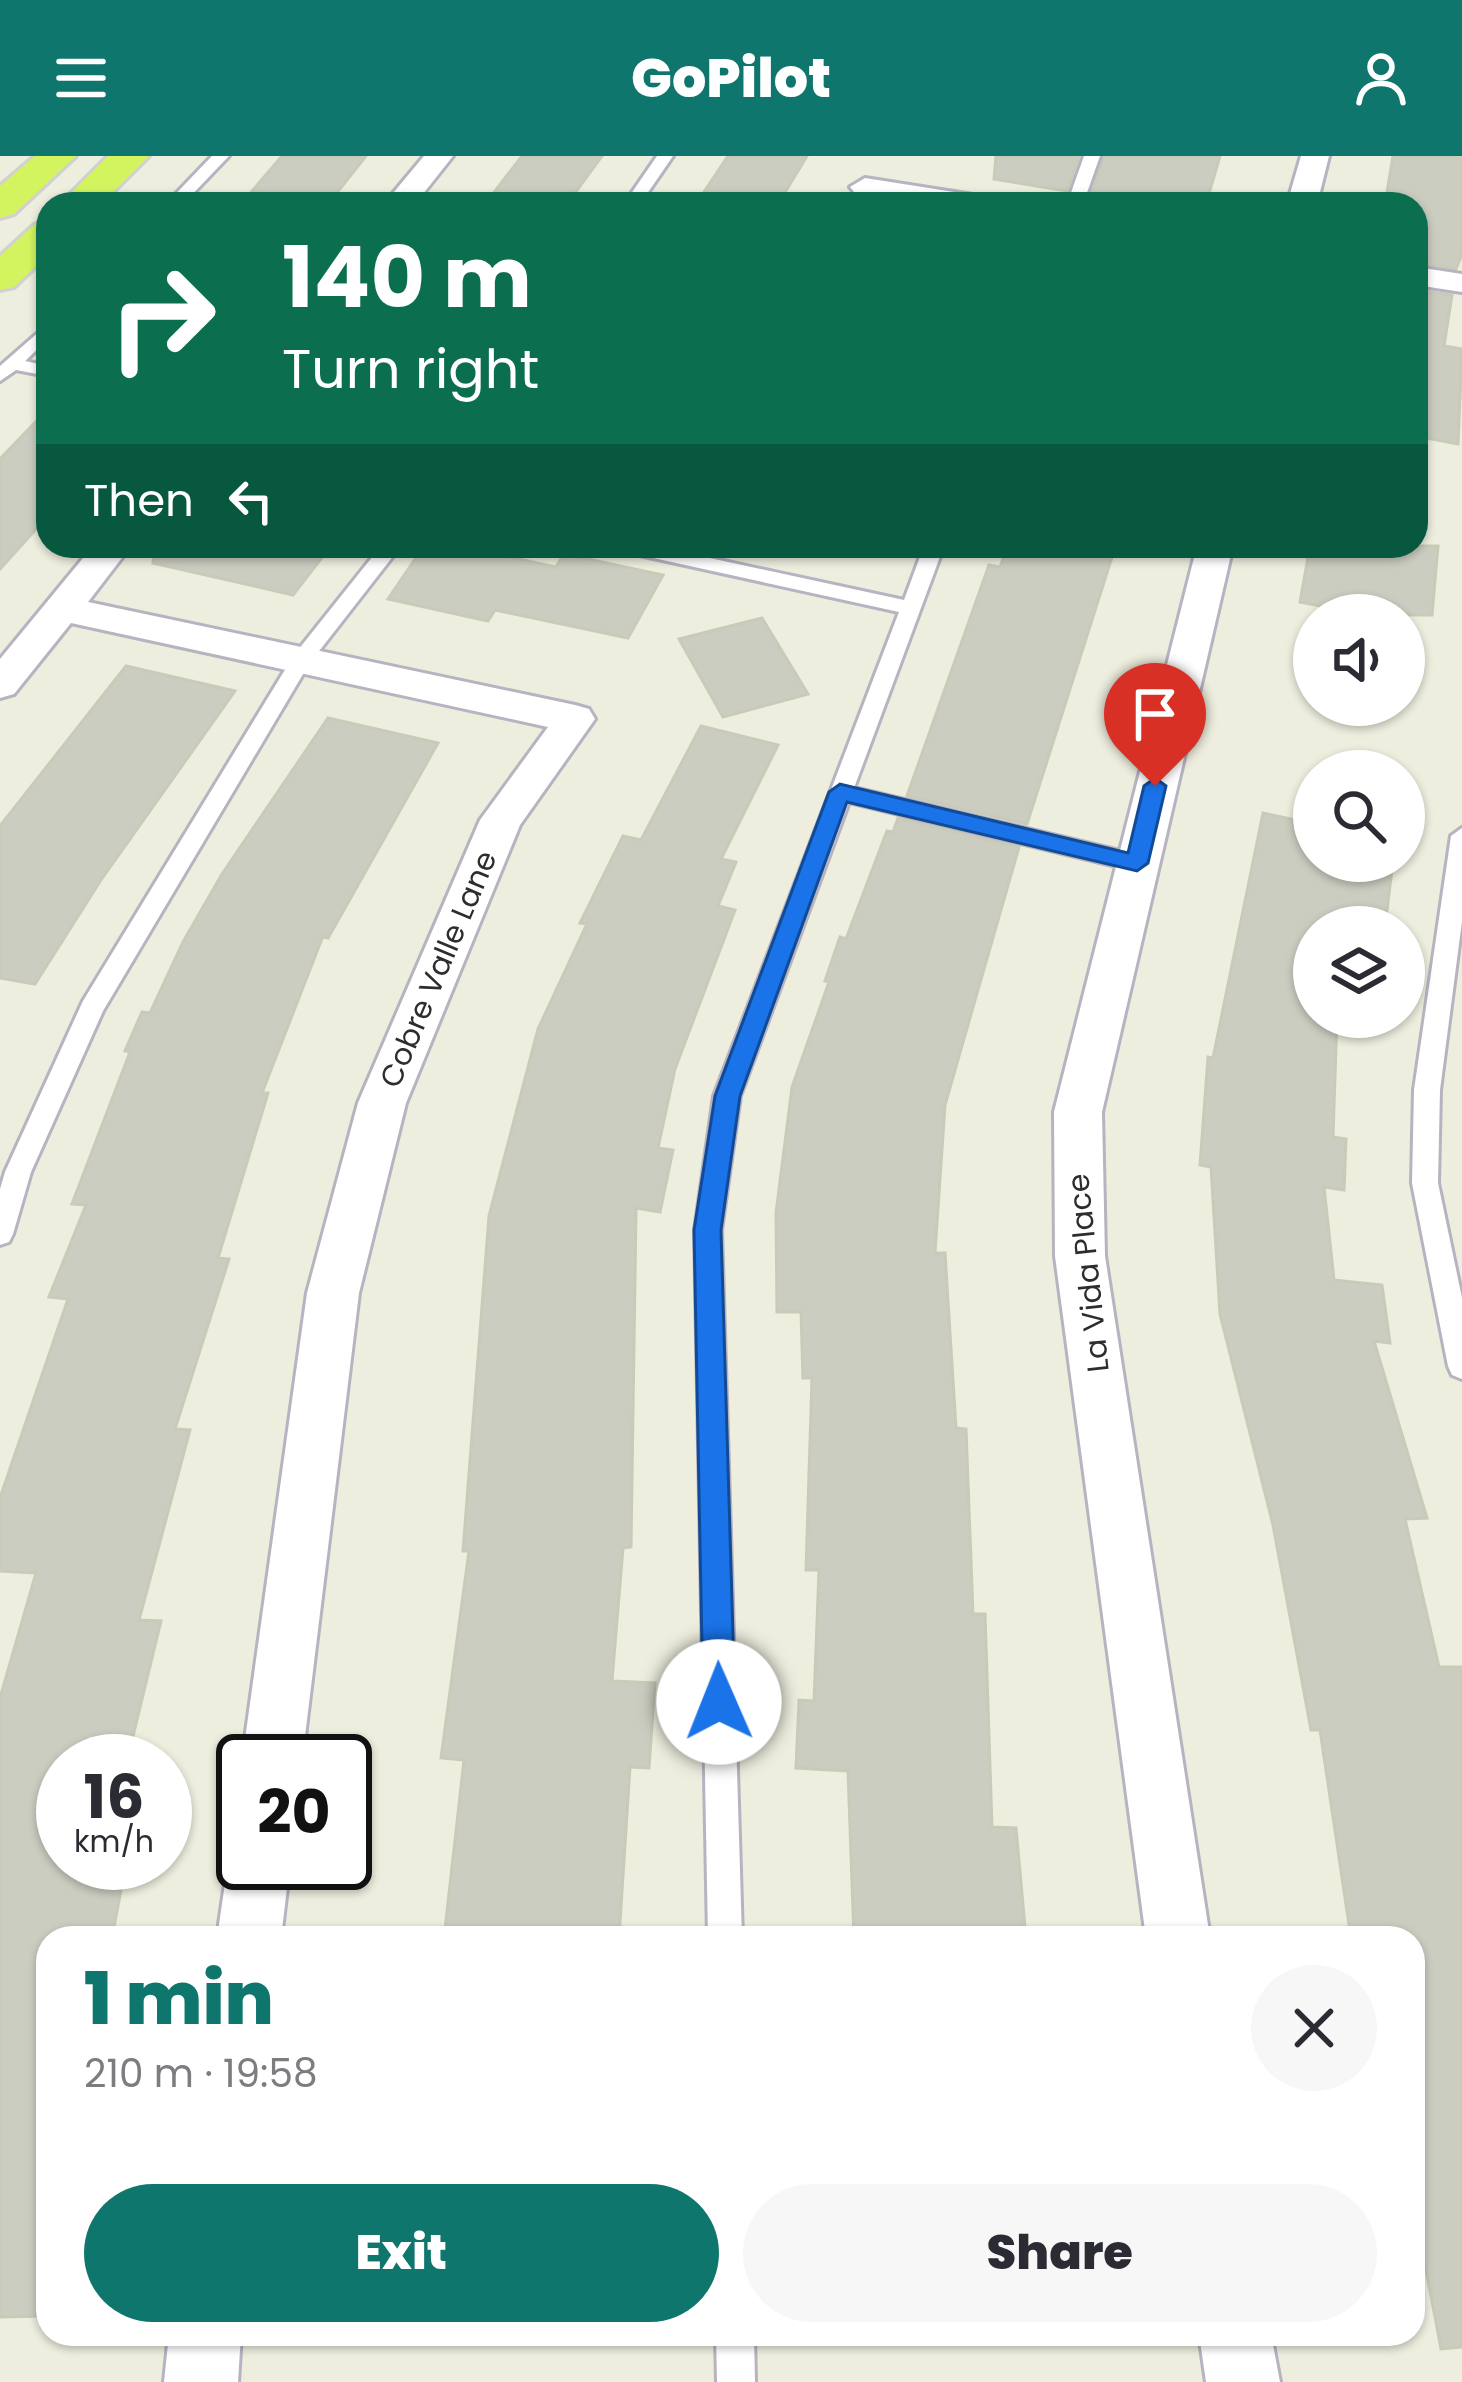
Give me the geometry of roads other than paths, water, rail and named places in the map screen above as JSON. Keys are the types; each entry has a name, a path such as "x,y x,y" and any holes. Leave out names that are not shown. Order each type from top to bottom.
{"main road":[{"path":"0,206 57,156"},
{"path":"92,192 130,156"},
{"path":"0,278 36,244"}],"street":[{"path":"409,192 439,156"},
{"path":"863,192 881,156"},
{"path":"1306,192 1316,156"},
{"path":"1428,278 1462,283"},
{"path":"0,685 102,558"},
{"name":"La Vida Place","path":"1176,1926 1080,1256 1076,1181 1078,1112 1212,558"},
{"name":"Cobre Valle Lane","path":"60,608 575,718 501,820 382,1103 333,1293 276,1734"},
{"path":"251,1926 255,1890"},
{"path":"201,2382 204,2346"},
{"path":"1237,2346 1244,2382"}],"lane":[{"path":"185,192 221,156"},
{"path":"640,192 665,156"},
{"path":"1079,192 1092,156"},
{"path":"6,370 36,341"},
{"path":"6,370 36,371"},
{"path":"0,1234 18,1172 92,1008 302,660 382,558"},
{"path":"681,558 908,607"},
{"path":"725,1926 707,1230 728,1096 929,558"},
{"path":"840,792 1137,863"},
{"path":"1462,836 1427,1090 1424,1183 1462,1366"},
{"path":"734,2346 736,2382"}]}
